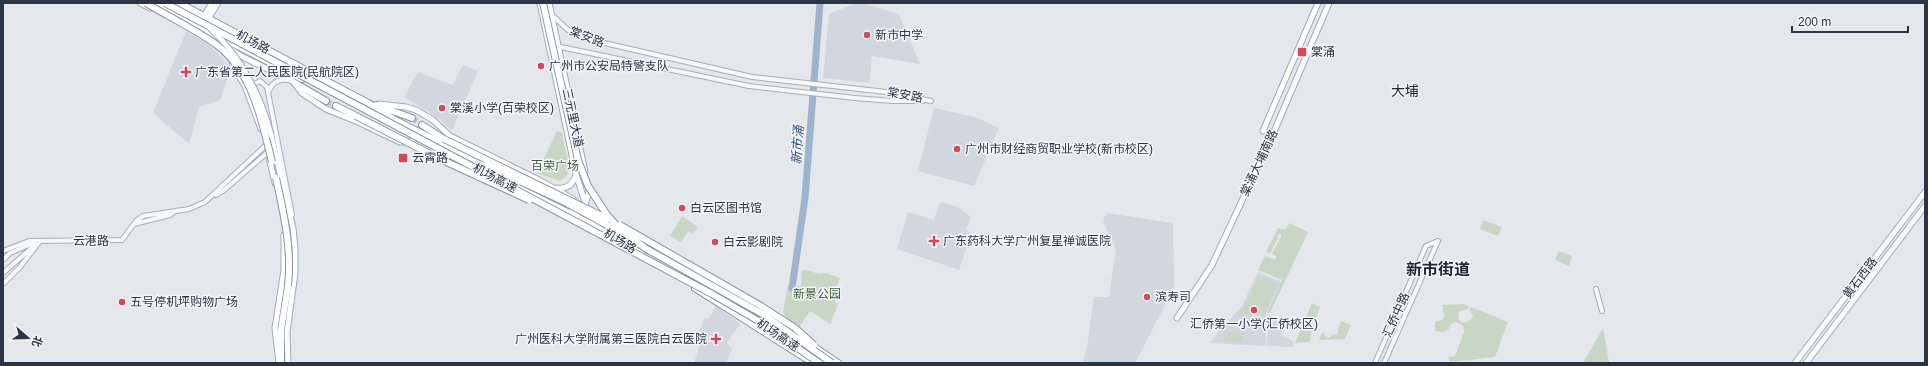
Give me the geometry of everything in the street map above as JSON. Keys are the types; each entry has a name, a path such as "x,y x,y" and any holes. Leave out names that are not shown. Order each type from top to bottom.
{"highway":[{"path":"146,3 211,41 232,60 244,77 255,99 272,162"},
{"name":"机场路","path":"154,3 167,5 197,26 415,138 554,205 610,234 813,363"},
{"name":"机场路","path":"180,3 368,103"},
{"name":"机场高速","path":"543,3 578,160 588,186 607,216 620,229 645,248 764,315 832,363"},
{"name":"机场高速","path":"167,5 582,224 737,308 772,330 819,363"},
{"path":"294,83 326,101"},
{"path":"368,103 412,118"},
{"path":"368,103 395,120 485,165 595,217 720,294 779,324"},
{"path":"336,106 451,165 582,224"},
{"path":"422,125 444,139 594,211 706,273 790,325 832,363"},
{"path":"523,190 530,187 532,181 531,176"},
{"path":"276,178 289,238 290,264 281,330 280,363"},
{"path":"554,205 562,201 561,192"},
{"path":"610,234 605,229 606,224 617,224"},
{"name":"机场路","path":"779,324 838,363"}],"main road":[{"path":"140,3 155,10 167,5 203,22 235,55 256,89 271,135 293,228 295,273 287,332 288,363"},
{"path":"206,17 212,3"},
{"path":"206,17 218,3"},
{"name":"三元里大道","path":"540,3 576,174 586,206 597,227"},
{"name":"三元里大道","path":"549,3 590,189 597,204 617,224"},
{"name":"棠涌大埔南路","path":"1263,130 1318,3"},
{"name":"棠涌大埔南路","path":"1177,318 1212,265 1273,134 1329,3"},
{"path":"197,26 240,56 294,83"},
{"path":"197,26 216,44 234,68 249,96 268,152 279,203 284,239 284,270 275,328 280,363"},
{"path":"284,70 306,96 332,113 358,122 400,142 410,142 415,138"},
{"path":"368,103 412,108 434,120 450,136 531,176 617,224"},
{"path":"553,188 561,189 569,186 576,174"},
{"path":"568,212 579,212 586,206 590,189"},
{"name":"黄石西路","path":"1794,363 1925,192"},
{"name":"黄石西路","path":"1806,363 1925,206"},
{"name":"机场路","path":"617,224 739,296 779,324"}],"street":[{"name":"棠安路","path":"548,44 736,84 893,101 931,101 895,93 822,84 768,80 600,43 568,30 552,14"},
{"path":"268,96 270,86 276,81 287,80 294,83"},
{"path":"249,96 250,86 260,81 267,87 290,200 293,228"},
{"name":"云港路","path":"214,196 220,188 266,145"},
{"name":"云港路","path":"40,241 120,241 126,237 133,224 170,215 174,212 200,205 223,191 268,152"},
{"path":"284,239 288,235 294,237"},
{"path":"3,251 29,241 40,241"},
{"path":"3,260 10,253 40,241"},
{"path":"3,273 40,241"},
{"path":"3,284 20,268 40,241"},
{"name":"汇侨中路","path":"1375,363 1426,246 1438,241 1384,363"},
{"path":"1596,289 1602,311"}],"shaded area":[{"name":"新市中学","path":"856,3 863,3 899,14 920,64 872,56 869,83 823,78 829,14"},
{"name":"广东省第二人民医院(民航院区)","path":"186,31 211,46 231,68 220,100 199,107 189,144 153,113"},
{"name":"棠溪小学(百荣校区)","path":"463,65 478,71 452,130 441,120 404,97 418,72 453,85"},
{"name":"广州市财经商贸职业学校(新市校区)","path":"934,108 975,117 999,128 974,186 918,171"},
{"name":"广东药科大学广州复星禅诚医院","path":"940,202 958,207 971,217 966,230 971,233 959,270 897,249 908,212 934,220"},
{"path":"1106,213 1173,223 1174,288 1135,363 1083,363 1087,347 1094,297 1109,297 1116,249 1103,222"},
{"name":"汇侨第一小学(汇侨校区)","path":"1258,272 1281,282 1266,315 1266,346 1209,343 1242,306"},
{"name":"广州医科大学附属第三医院白云医院","path":"716,306 740,324 727,343 732,349 726,363 694,363 703,335 699,332 705,318 708,320"},
{"path":"1268,315 1287,323 1281,335 1293,341 1293,347 1267,346"}],"green space":[{"name":"百荣广场","path":"557,131 562,133 569,168 566,176 559,181 537,173"},
{"path":"682,216 698,227 693,234 688,231 681,242 670,236"},
{"path":"1483,220 1502,227 1498,236 1480,229"},
{"path":"1289,223 1308,232 1270,313 1267,313 1282,280 1258,270 1265,256 1275,260 1276,256 1272,254 1281,237 1281,234 1277,235 1278,238 1270,254 1266,252 1278,228 1286,230"},
{"path":"1559,251 1572,256 1569,266 1555,260"},
{"name":"新景公园","path":"802,270 819,274 827,273 840,278 834,295 835,302 838,304 830,324 810,311 795,333 783,312 788,285 801,286"},
{"path":"1258,276 1269,278 1277,286 1265,314 1251,312 1251,315 1241,317 1238,315 1246,304"},
{"path":"1312,303 1320,307 1316,318 1313,317 1310,324 1314,328 1311,333 1310,342 1295,343"},
{"path":"1463,304 1469,306 1468,309 1460,311 1458,314 1459,320 1464,323 1471,320 1473,316 1469,310 1471,307 1508,322 1495,357 1450,362 1448,357 1455,356 1464,332 1463,325 1455,322 1451,324 1449,329 1443,332 1435,331 1435,322 1442,320 1444,316 1442,305"},
{"path":"1341,321 1351,325 1345,339 1319,340 1322,332 1329,338 1333,334 1337,335"},
{"path":"1603,328 1609,363 1583,363"},
{"path":"1229,332 1243,333 1243,342 1224,342 1224,338"}],"waterway":[{"name":"新市涌","path":"792,288 805,198 820,3"}],"tunnel":[{"path":"326,101 336,106"},
{"path":"412,118 422,125"}],"place":[{"name":"新市中学","path":"867,35"},
{"name":"棠涌","path":"1302,52"},
{"name":"广州市公安局特警支队","path":"541,66"},
{"name":"广东省第二人民医院(民航院区)","path":"186,72"},
{"name":"棠溪小学(百荣校区)","path":"442,108"},
{"name":"广州市财经商贸职业学校(新市校区)","path":"957,149"},
{"name":"云霄路","path":"403,158"},
{"name":"白云区图书馆","path":"682,208"},
{"name":"广东药科大学广州复星禅诚医院","path":"934,241"},
{"name":"白云影剧院","path":"715,242"},
{"name":"滨寿司","path":"1147,297"},
{"name":"五号停机坪购物广场","path":"122,302"},
{"name":"汇侨第一小学(汇侨校区)","path":"1254,310"},
{"name":"广州医科大学附属第三医院白云医院","path":"716,339"}],"district":[{"name":"大埔","path":"1405,91"},
{"name":"新市街道","path":"1438,269"}]}
